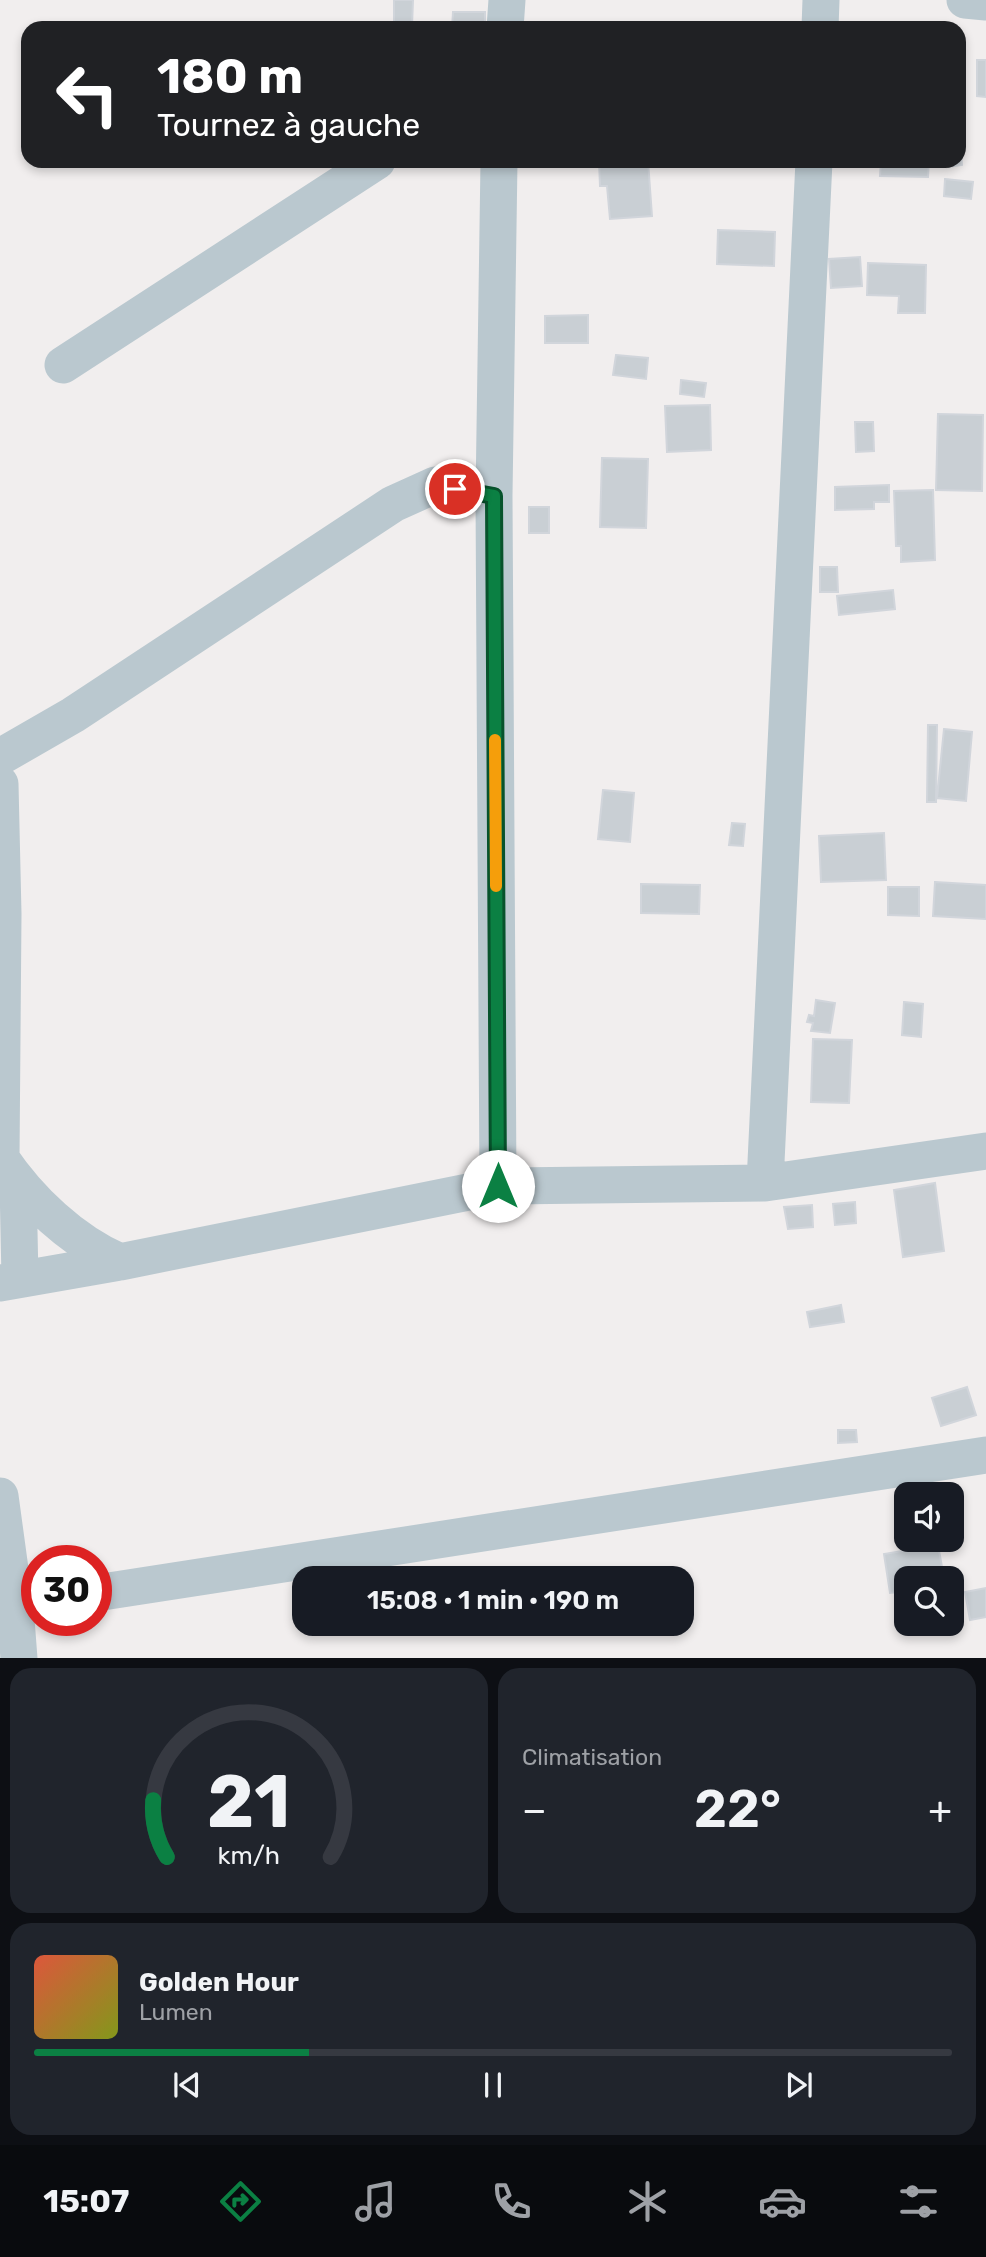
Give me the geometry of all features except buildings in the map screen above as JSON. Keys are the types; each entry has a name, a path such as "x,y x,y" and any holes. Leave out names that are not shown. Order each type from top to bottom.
{"street":[{"path":"506,21 507,0"},
{"path":"820,21 821,0"},
{"path":"965,0 986,2"},
{"path":"63,365 366,168"},
{"path":"498,1186 494,496 499,168"},
{"path":"765,1183 814,168"},
{"path":"0,757 73,715 393,504 435,485 494,496"},
{"path":"0,784 3,914 0,1039 9,1263 108,1257 498,1186 765,1183 986,1151"},
{"path":"6,1166 108,1257"},
{"path":"112,1592 986,1455"},
{"path":"0,1496 21,1583"},
{"path":"19,1658 22,1636"}],"slow traffic":[{"path":"495,740 496,886"}],"route":[{"path":"455,489 494,496 498,1186"}]}
